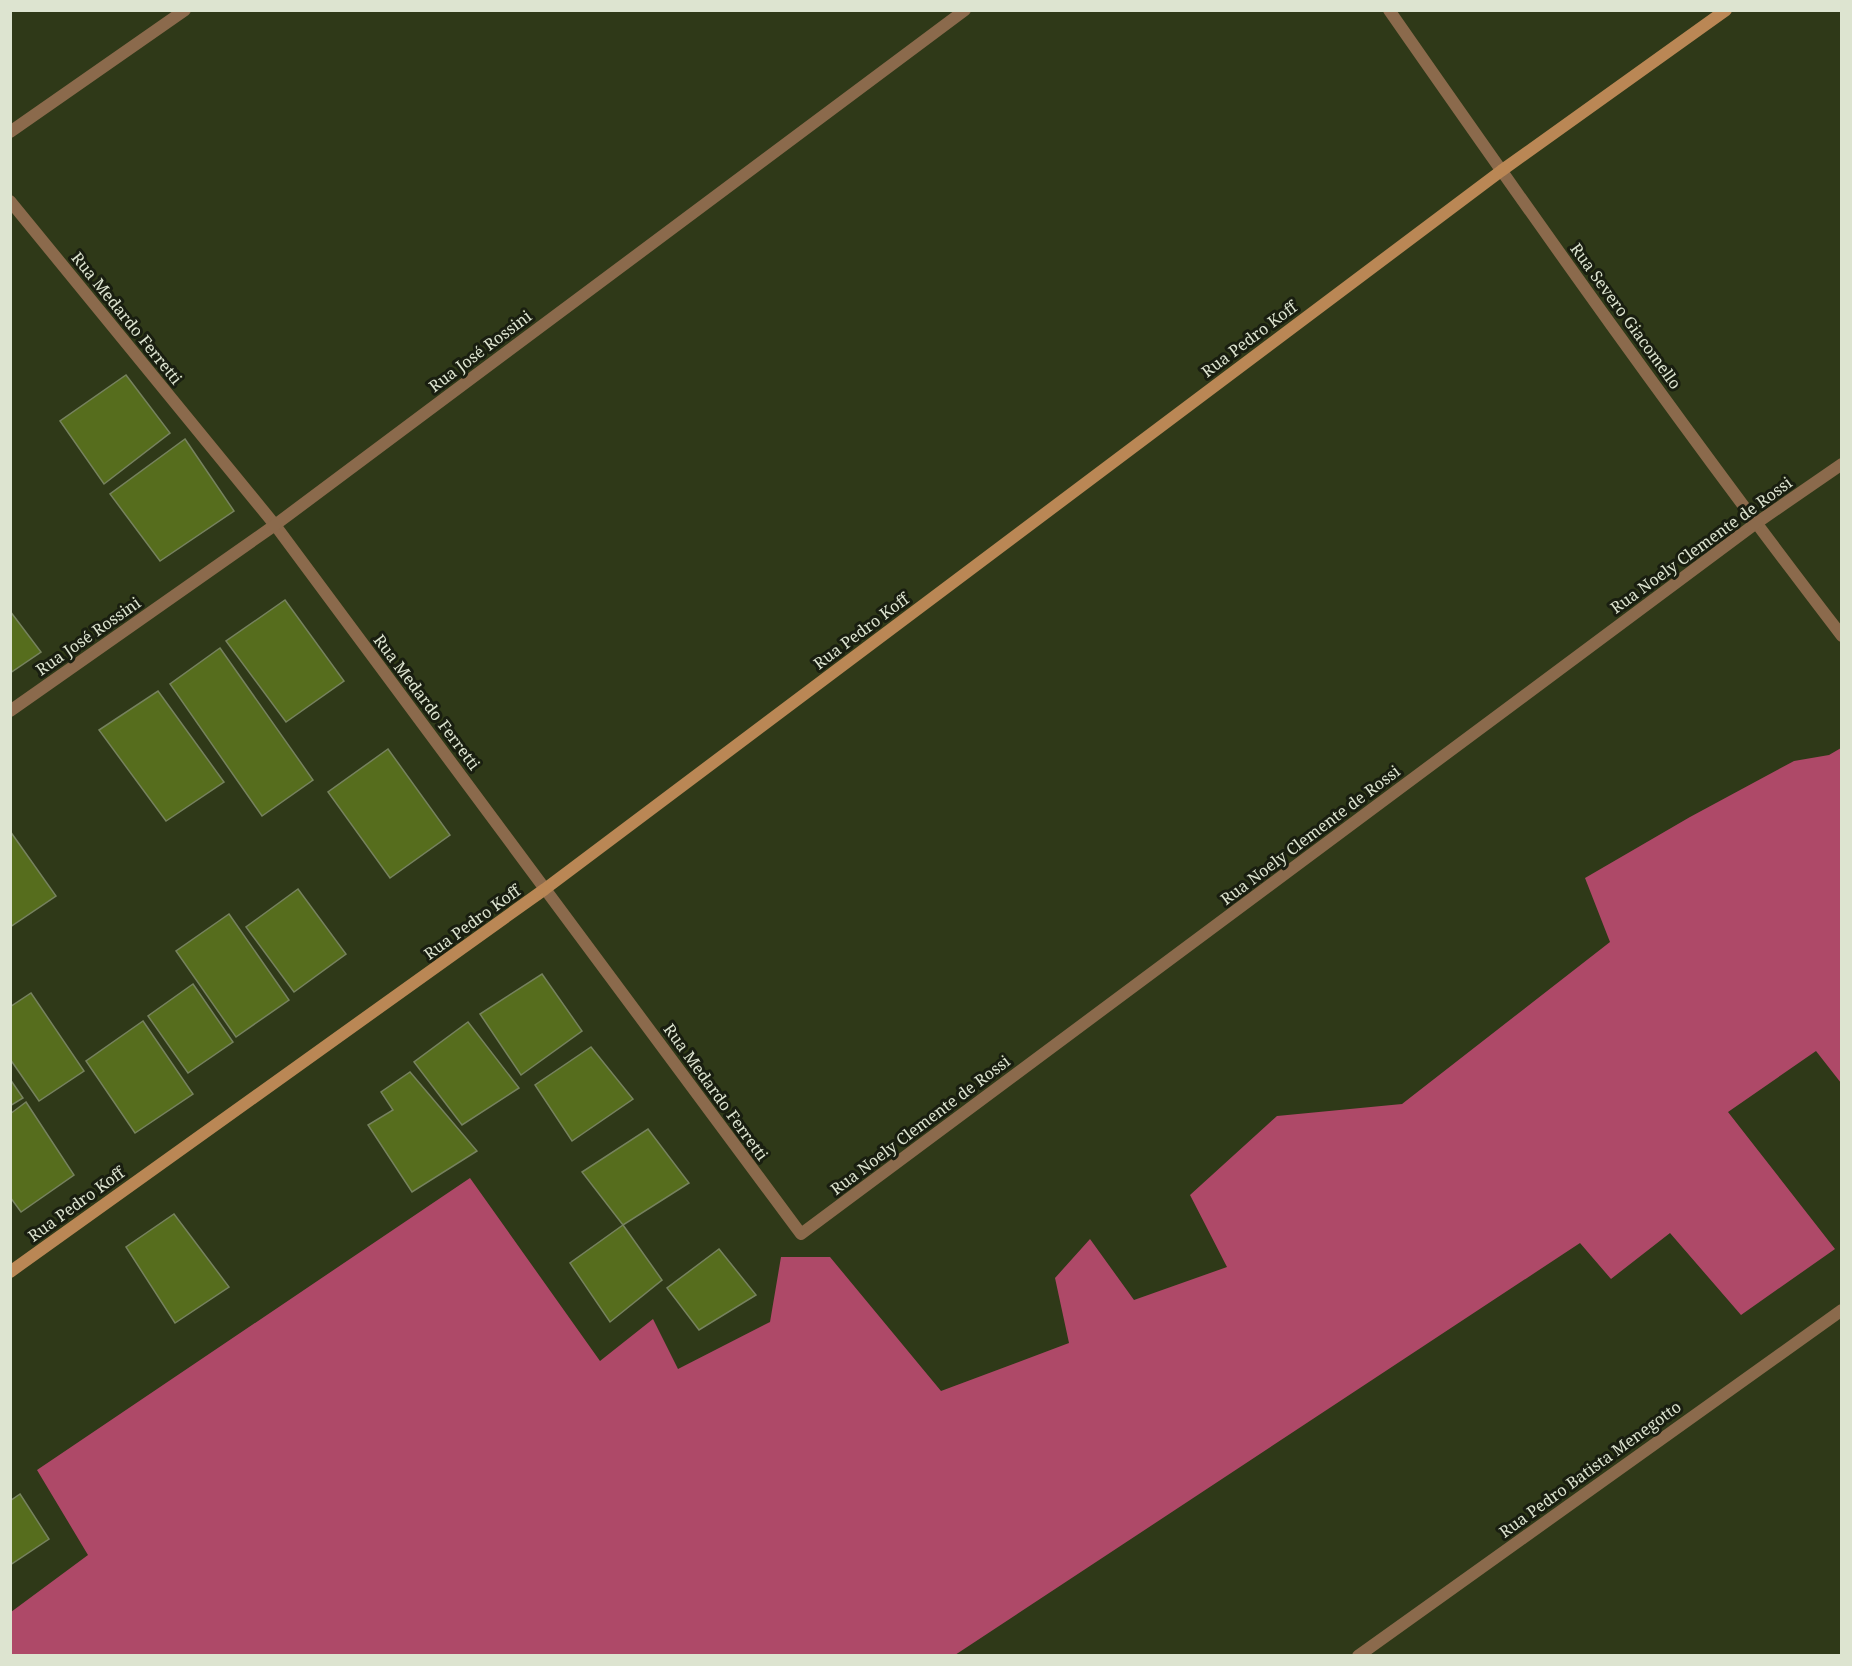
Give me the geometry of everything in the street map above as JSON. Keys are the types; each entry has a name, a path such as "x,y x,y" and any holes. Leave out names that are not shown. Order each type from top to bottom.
{"street":[{"path":"10,132 185,10"},
{"name":"Rua José Rossini","path":"10,711 275,525 965,10"},
{"name":"Rua Severo Giacomello","path":"1389,10 1501,171 1755,524 1842,636"},
{"name":"Rua Pedro Koff","path":"10,1272 545,889 1501,171 1726,10"},
{"name":"Rua Medardo Ferretti","path":"10,201 275,525 801,1234"},
{"name":"Rua Noely Clemente de Rossi","path":"801,1234 1755,524 1842,464"},
{"name":"Rua Pedro Batista Menegotto","path":"1358,1656 1842,1310"}],"shaded area":[{"path":"1841,748 1841,1083 1816,1051 1728,1112 1835,1249 1741,1315 1670,1233 1611,1279 1580,1243 955,1655 11,1655 11,1612 88,1555 37,1470 470,1178 600,1361 653,1319 678,1369 770,1322 781,1257 830,1257 941,1391 1069,1343 1055,1278 1090,1239 1134,1300 1227,1267 1190,1195 1277,1116 1402,1104 1610,942 1585,878 1690,817 1794,761 1829,755"}],"building":[{"path":"126,375 170,433 104,484 60,421"},
{"path":"185,439 234,511 160,561 110,494"},
{"path":"285,600 344,681 286,722 226,641"},
{"path":"10,611 41,652 10,673"},
{"path":"220,648 313,780 262,816 170,684"},
{"path":"158,691 224,782 166,821 99,730"},
{"path":"388,749 450,835 390,878 328,792"},
{"path":"10,831 56,896 10,927"},
{"path":"298,889 346,954 294,992 246,927"},
{"path":"229,914 289,1000 236,1037 176,951"},
{"path":"542,974 582,1031 521,1075 480,1014"},
{"path":"193,984 233,1042 188,1073 148,1016"},
{"path":"31,993 84,1071 39,1101 10,1059 10,1007"},
{"path":"143,1021 193,1094 135,1133 86,1061"},
{"path":"468,1022 519,1088 462,1125 414,1062"},
{"path":"591,1047 633,1099 572,1141 535,1085"},
{"path":"410,1072 477,1151 412,1192 368,1125 393,1110 381,1092"},
{"path":"10,1079 23,1098 10,1106"},
{"path":"26,1102 74,1175 21,1212 10,1197 10,1114"},
{"path":"648,1129 689,1183 623,1225 582,1172"},
{"path":"174,1214 229,1287 175,1323 126,1247"},
{"path":"623,1225 662,1280 610,1322 570,1263"},
{"path":"719,1249 756,1295 699,1330 667,1288"},
{"path":"20,1494 49,1539 10,1565 10,1501"}]}
